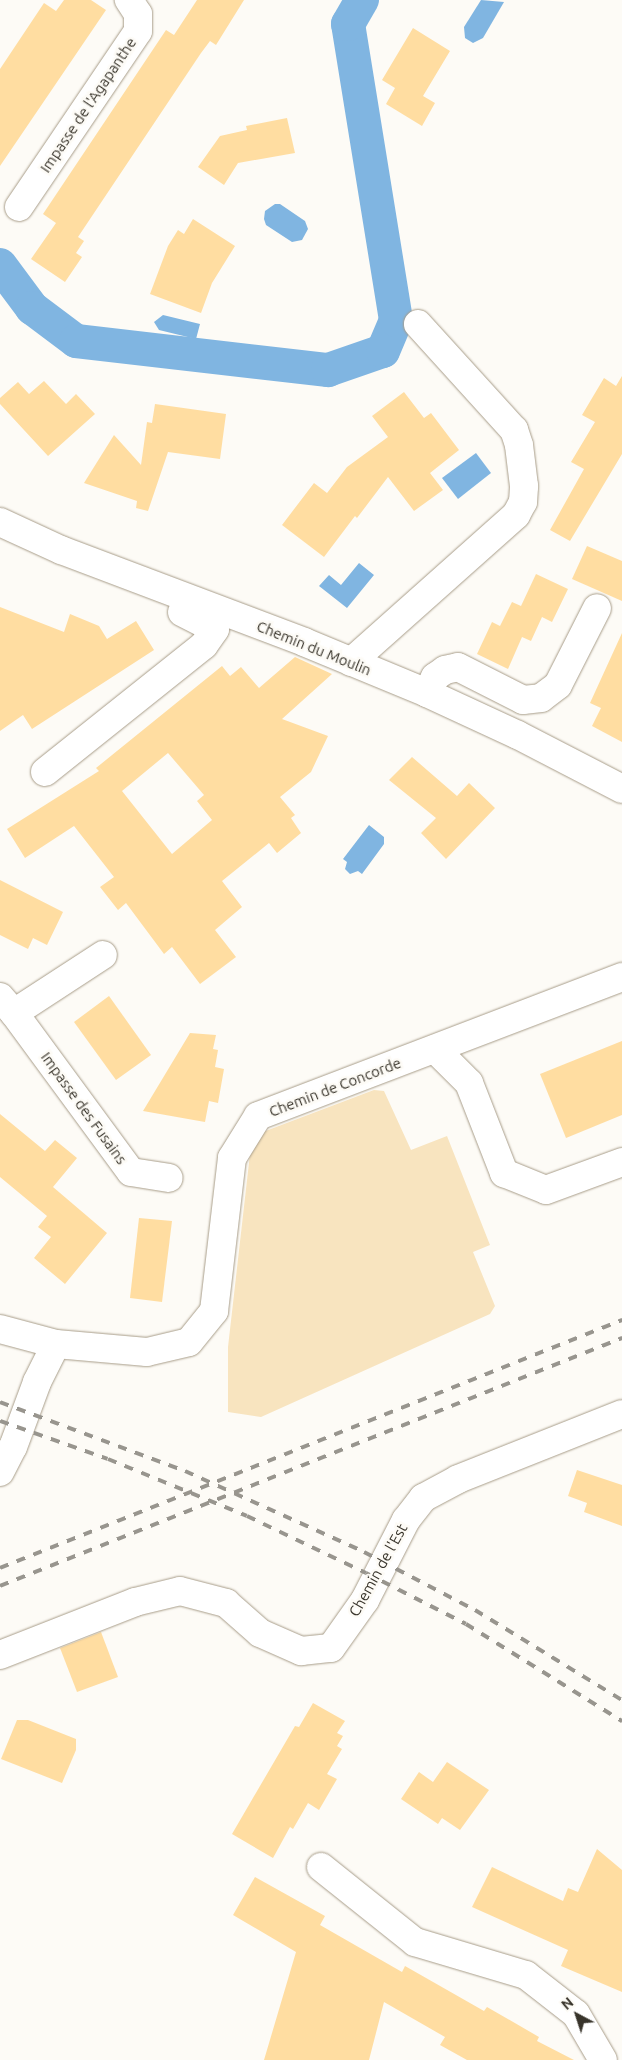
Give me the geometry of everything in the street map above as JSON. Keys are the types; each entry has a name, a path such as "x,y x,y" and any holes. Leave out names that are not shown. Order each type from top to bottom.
{"street":[{"name":"Impasse de l'Agapanthe","path":"19,207 138,31 138,14 128,0"},
{"path":"351,662 516,515 524,502 520,445 514,430 418,324"},
{"name":"Chemin du Moulin","path":"0,522 61,550 304,642 427,693 518,735 622,789"},
{"path":"44,772 204,645 215,629 61,550"},
{"path":"427,693 435,677 445,670 458,667 523,700 541,698 558,685 597,608"},
{"path":"7,1005 103,955"},
{"name":"Chemin de Concorde","path":"0,1329 56,1344 148,1352 188,1342 214,1311 232,1158 258,1116 622,977"},
{"name":"Impasse des Fusains","path":"7,1005 131,1172 169,1178"},
{"path":"435,1049 469,1083 504,1173 546,1190 622,1162"},
{"path":"0,1472 13,1447 37,1382 56,1344"},
{"name":"Chemin de l'Est","path":"0,1655 135,1602 180,1591 226,1604 260,1633 301,1651 331,1648 364,1600 406,1520 423,1498 458,1479 622,1414"},
{"path":"321,1867 415,1942 526,1975 576,2014 603,2060"}],"shaded area":[{"path":"374,1090 384,1091 411,1150 447,1136 490,1245 473,1252 495,1306 490,1314 261,1417 228,1412 228,1347 251,1145 263,1132"}],"water":[{"path":"481,0 504,2 483,38 473,43 465,38 464,27"},
{"path":"275,204 280,204 305,221 308,229 302,240 292,242 266,225 264,219 265,211"},
{"path":"163,315 200,324 196,339 159,330 154,322"},
{"path":"476,453 491,473 458,499 442,478"},
{"path":"359,563 374,575 347,608 319,586 329,575 341,585"},
{"path":"369,825 384,837 384,844 362,874 358,871 350,874 345,869 347,862 343,859"}],"building":[{"path":"64,0 91,0 106,10 0,166 0,69 44,3 56,11"},
{"path":"197,0 244,0 216,45 210,41 201,53 78,237 84,241 76,253 82,257 65,282 31,259 56,223 43,214 166,30 174,35"},
{"path":"413,28 450,51 423,96 435,103 422,126 386,104 395,88 382,80"},
{"path":"287,118 295,153 238,163 224,185 198,167 220,136 247,130 246,126"},
{"path":"193,219 235,246 212,283 201,313 150,294 168,246 178,230 184,234"},
{"path":"622,376 622,454 570,541 550,530 584,469 571,462 595,422 582,415 604,378 616,386"},
{"path":"44,381 66,404 76,394 95,414 48,456 0,404 0,398 18,382 29,394"},
{"path":"404,392 424,418 431,413 459,450 430,473 443,490 414,511 388,477 324,557 282,525 314,483 327,493 347,467 388,437 372,416"},
{"path":"155,404 226,414 220,459 168,452 148,511 136,508 137,501 84,483 114,435 141,465 147,422 152,423"},
{"path":"587,546 622,561 622,601 572,579"},
{"path":"536,574 568,589 552,622 542,617 531,641 522,637 508,669 477,654 492,622 500,626 512,602 521,606"},
{"path":"0,607 64,632 70,614 99,626 107,639 136,621 154,650 32,729 23,715 0,731"},
{"path":"622,633 622,742 592,726 601,708 590,703"},
{"path":"295,657 332,674 282,719 328,736 311,772 280,797 295,815 291,818 301,833 277,853 269,843 222,881 242,907 215,930 236,957 200,984 172,947 164,954 126,903 118,910 100,887 114,877 74,826 25,858 7,829 99,771 96,768 222,666 230,676 241,667 259,688","holes":["168,753 204,795 197,801 212,820 172,854 122,791"]},
{"path":"412,757 457,796 469,783 495,808 446,859 421,833 436,818 389,780"},
{"path":"0,880 63,912 47,945 33,938 28,949 0,935"},
{"path":"109,996 151,1055 116,1080 74,1022"},
{"path":"190,1033 216,1035 213,1049 218,1050 215,1067 224,1069 218,1103 209,1101 205,1122 143,1111"},
{"path":"622,1041 622,1115 566,1138 540,1074"},
{"path":"0,1114 45,1151 55,1140 77,1158 53,1187 107,1233 65,1284 34,1258 51,1237 38,1227 47,1216 0,1177"},
{"path":"139,1218 172,1221 162,1302 130,1298"},
{"path":"577,1470 622,1485 622,1526 584,1512 587,1503 568,1496"},
{"path":"101,1632 118,1677 77,1692 60,1648"},
{"path":"313,1703 345,1721 337,1733 343,1736 337,1746 342,1749 327,1774 337,1779 319,1810 308,1803 293,1829 290,1827 273,1858 232,1834 295,1726 299,1727"},
{"path":"17,1720 28,1720 76,1739 76,1750 62,1783 1,1759"},
{"path":"447,1762 489,1790 460,1830 442,1818 438,1824 401,1799 419,1772 433,1782"},
{"path":"597,1849 622,1870 622,1992 561,1966 568,1950 472,1907 492,1867 563,1901 568,1888 578,1892"},
{"path":"255,1877 325,1916 320,1925 402,1972 405,1966 484,2011 487,2007 539,2037 537,2041 574,2060 467,2060 440,2045 445,2037 384,2002 369,2060 264,2060 296,1952 233,1915"}],"waterway":[{"path":"0,265 32,308 76,341 328,370 383,351 396,320 348,24 362,0"}],"railway":[{"path":"0,1568 622,1320"},
{"path":"0,1586 622,1338"},
{"path":"0,1402 185,1471 364,1552 475,1610 622,1700"},
{"path":"0,1421 108,1459 247,1516 366,1573 466,1624 622,1721"}]}
